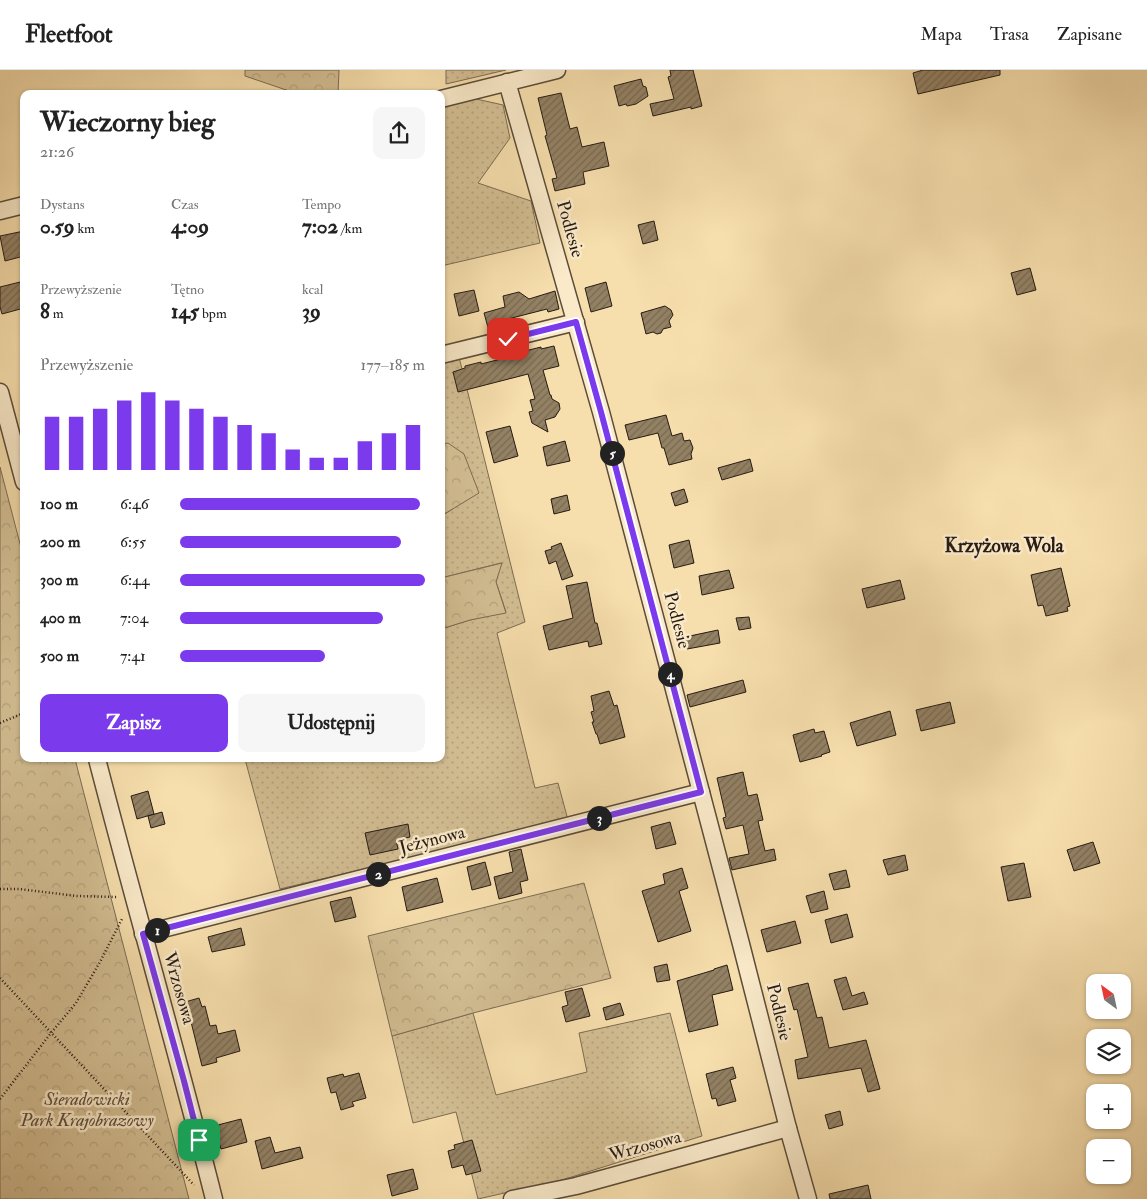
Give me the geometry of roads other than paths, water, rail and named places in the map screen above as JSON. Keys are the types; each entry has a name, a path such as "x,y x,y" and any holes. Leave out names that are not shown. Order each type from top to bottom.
{"street":[{"path":"445,98 557,70"},
{"name":"Podlesie","path":"508,82 601,412 808,1199"},
{"path":"0,211 20,206"},
{"path":"445,354 576,322"},
{"path":"0,392 20,467"},
{"name":"Wrzosowa","path":"98,762 214,1199"},
{"name":"Jeżynowa","path":"143,934 701,792"},
{"name":"Wrzosowa","path":"512,1199 576,1186 788,1128"}],"district":[{"name":"Krzyżowa Wola","path":"1004,546"}],"park label":[{"name":"Sieradowicki Park Krajobrazowy","path":"87,1109"}]}
